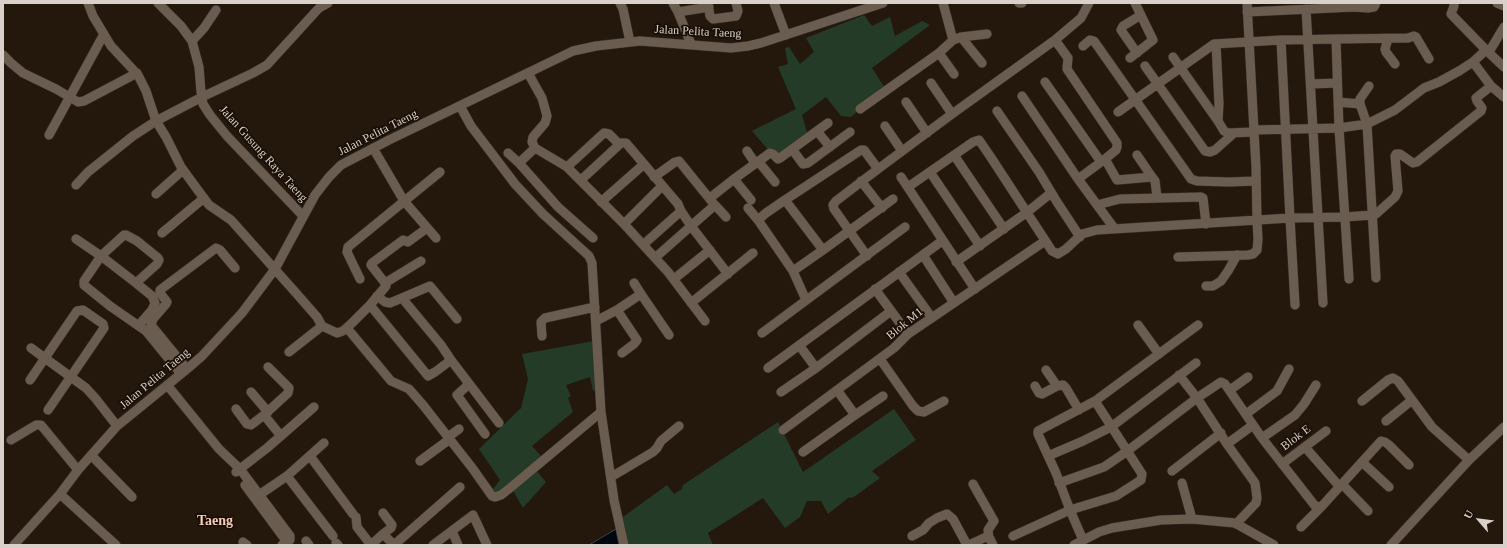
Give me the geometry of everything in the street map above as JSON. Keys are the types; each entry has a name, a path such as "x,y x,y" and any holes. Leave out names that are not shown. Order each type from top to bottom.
{"street":[{"path":"88,3 93,16 115,51 137,73 146,91 156,121 184,170 209,205 231,220 317,317 322,326 337,333 347,328 385,288 385,283 371,265 372,263 403,240 408,242 427,228"},
{"name":"Jalan Gusung Raya Taeng","path":"158,3 181,26 192,41 199,67 202,97 206,110 227,136 303,216"},
{"path":"76,185 94,167 133,136 156,121 267,65 319,8 328,3"},
{"path":"620,3 623,9 630,42"},
{"path":"673,3 691,44"},
{"path":"678,12 709,5 711,18 713,19 736,16 738,11 736,3"},
{"path":"774,3 786,35"},
{"name":"Jalan Pelita Taeng","path":"14,545 60,494 78,470 117,426 168,386 202,356 242,313 275,269 315,195 329,177 341,165 373,148 573,52 596,46 630,42 691,44 731,48 748,46 884,3"},
{"path":"943,3 957,38 982,63"},
{"path":"867,256 833,205 836,201 952,114 1056,40 1081,18 1088,3"},
{"path":"1135,3 1141,15 1153,40 1133,55 1121,30 1123,26 1141,15"},
{"path":"1178,257 1248,255 1256,252 1258,239 1256,181 1247,7 1306,9 1368,8 1375,6 1376,3"},
{"path":"1454,3 1452,14 1487,51 1504,66"},
{"path":"1497,3 1504,6"},
{"path":"1306,9 1309,40 1317,217 1323,303"},
{"path":"192,41 204,28 216,10"},
{"path":"1173,57 1224,131 1228,133 1339,128 1367,124 1395,110 1424,88 1439,82 1473,62 1487,51 1504,27"},
{"path":"49,135 68,96 104,34"},
{"path":"860,109 939,53 957,38 987,34"},
{"path":"1118,112 1208,48 1216,44 1281,40 1388,39 1416,37 1430,59"},
{"path":"1336,39 1339,128 1349,279"},
{"path":"1388,39 1385,49 1396,64"},
{"path":"1056,40 1068,58 1066,69 1117,143 1116,150 1104,159 1117,180 1152,177"},
{"path":"1083,46 1090,40 1094,41 1194,181 1256,181"},
{"path":"1281,40 1295,305"},
{"path":"1216,44 1219,104 1218,121"},
{"path":"939,53 954,74"},
{"path":"3,54 7,64 81,102 137,73"},
{"path":"1473,62 1491,86 1504,97"},
{"path":"1145,66 1205,151 1210,152 1215,150 1234,133"},
{"path":"528,73 542,98 547,116 547,120 533,137 532,142 535,148 568,167 644,244 674,278 705,321"},
{"path":"1045,82 1101,162 1078,179"},
{"path":"931,83 952,114"},
{"path":"1311,84 1337,83"},
{"path":"1369,86 1361,97 1360,104 1367,124 1376,278"},
{"path":"908,187 973,142 979,140 1045,241 1054,253 1058,254 1066,250 1080,237 1091,231 1114,228 1373,215 1388,203 1398,191 1396,154 1400,154 1413,163 1417,162 1481,111 1482,108 1476,98 1491,86"},
{"path":"1022,96 1078,179 1114,228"},
{"path":"906,102 927,133"},
{"path":"1338,102 1360,104"},
{"path":"460,106 471,126 515,184 543,214 589,256 592,263 594,275 601,412 611,477 624,545"},
{"path":"997,112 1039,172 1080,237"},
{"path":"656,257 691,226 734,179 770,153 779,159 828,123"},
{"path":"885,126 902,151"},
{"path":"817,131 830,147"},
{"path":"792,150 801,162 808,164 850,132"},
{"path":"568,167 604,133 609,134 619,144"},
{"path":"581,180 619,144 622,142 626,143 643,165 678,204 691,226 728,274"},
{"path":"373,148 404,201 436,238"},
{"path":"519,163 535,148"},
{"path":"758,220 785,200 861,150 864,150 878,169"},
{"path":"747,151 775,182"},
{"path":"508,153 519,163 558,207 593,238"},
{"path":"954,155 1004,229"},
{"path":"1137,155 1155,181 1157,197"},
{"path":"654,177 675,162 679,161 726,217"},
{"path":"601,202 643,165"},
{"path":"156,194 184,170"},
{"path":"360,279 347,252 347,248 440,172"},
{"path":"930,172 980,246"},
{"path":"901,177 975,289"},
{"path":"734,179 758,220 793,271 806,300"},
{"path":"861,182 882,208"},
{"path":"624,224 662,186"},
{"path":"956,262 1004,229 1052,193"},
{"path":"1097,205 1120,199 1202,197 1206,224"},
{"path":"162,233 204,198"},
{"path":"793,271 894,199"},
{"path":"785,200 823,250"},
{"path":"644,244 681,211"},
{"path":"762,333 905,227"},
{"path":"136,283 157,264 159,260 157,256 125,234 101,256 84,281 84,285 110,306 139,325 184,372"},
{"path":"76,239 101,256 152,296 155,303 152,310 139,325"},
{"path":"768,368 942,241"},
{"name":"Blok M1","path":"783,430 880,359 908,334 1045,241"},
{"path":"184,372 150,325 153,319 166,304 160,290 216,248 220,250 235,268"},
{"path":"674,278 710,250"},
{"path":"691,303 753,253"},
{"path":"923,255 954,303"},
{"path":"1206,286 1213,286 1221,281 1236,255"},
{"path":"385,283 421,261"},
{"path":"899,272 932,318"},
{"path":"634,283 669,335"},
{"path":"377,296 385,302 390,303 430,286 457,319"},
{"path":"875,289 908,334"},
{"path":"596,321 617,310 641,294"},
{"path":"402,298 441,345 499,423"},
{"path":"370,305 428,376 436,372 451,360"},
{"path":"542,336 541,322 545,318 595,308"},
{"path":"30,380 77,311 83,310 102,322 105,326 104,328 48,410"},
{"path":"617,310 637,340 634,344 622,352"},
{"path":"781,392 816,368 891,311"},
{"path":"1138,324 1158,354"},
{"path":"1088,541 1070,510 1038,431 1095,401 1198,325"},
{"path":"290,352 322,326"},
{"path":"347,328 391,381 409,389 449,438 492,496 495,497 501,495 510,488 601,412"},
{"path":"799,345 816,368"},
{"path":"32,348 86,388 117,426"},
{"path":"880,359 918,411 924,412 944,401"},
{"path":"1048,456 1111,427 1196,363"},
{"path":"236,409 249,425 251,425 266,414 290,391 290,388 268,366"},
{"path":"1246,414 1277,391 1289,369"},
{"path":"1046,370 1057,386"},
{"path":"1179,375 1197,398 1227,444 1251,475 1256,488 1256,503 1236,524"},
{"path":"1230,390 1248,377"},
{"path":"1362,402 1388,380 1393,378 1398,381 1439,435 1469,460"},
{"path":"1059,483 1100,468 1126,452 1197,398 1221,382 1230,390 1262,438 1315,506 1322,506"},
{"path":"469,384 457,395 485,434"},
{"path":"1035,386 1039,393 1042,394 1057,386 1063,385 1079,410"},
{"path":"1262,438 1295,414 1304,404 1316,385"},
{"path":"168,386 219,449 259,495 263,505"},
{"path":"837,390 855,414"},
{"path":"251,392 281,436"},
{"path":"803,452 855,414 883,396"},
{"path":"1386,421 1412,400"},
{"path":"1013,536 1070,510 1116,496 1141,480 1142,474 1126,452 1095,401"},
{"path":"237,469 281,436 314,407"},
{"path":"11,440 36,425 41,425 78,470"},
{"path":"1227,444 1253,425"},
{"path":"611,477 653,452 661,441 679,426"},
{"path":"1391,545 1469,460 1504,427"},
{"path":"420,460 459,429"},
{"name":"Blok E","path":"1282,464 1326,431"},
{"path":"1172,471 1221,433"},
{"path":"1301,527 1382,441 1390,445 1409,465"},
{"path":"259,495 287,476 324,442"},
{"path":"1305,447 1340,485 1368,511"},
{"path":"91,456 132,497"},
{"path":"310,456 355,515 357,527 371,545 391,528 392,525 383,513"},
{"path":"1362,462 1389,487"},
{"path":"237,469 263,505 290,536 290,538 284,543"},
{"path":"287,476 336,541"},
{"path":"1182,483 1192,519"},
{"path":"973,484 994,521 988,530 991,542"},
{"path":"383,534 394,545 460,487"},
{"path":"60,494 106,542 116,545"},
{"path":"912,536 923,530 929,523 947,514 953,519 968,545 986,537 991,542"},
{"path":"433,545 473,515 487,545"},
{"path":"1074,545 1088,541 1099,532 1128,525 1161,520 1192,519 1236,524 1274,545"},
{"path":"452,531 458,545"}],"green space":[{"path":"864,15 872,26 890,17 895,36 922,21 930,25 872,68 885,88 851,117 841,116 826,97 802,115 808,136 777,160 752,131 796,109 778,67 788,64 785,48 789,47 800,64 814,52 806,38"},
{"path":"594,341 596,389 593,391 590,377 566,385 571,396 568,398 573,412 532,446 542,457 535,469 546,482 523,508 511,487 496,496 490,493 500,480 479,449 521,408 528,379 522,354"},
{"path":"894,409 916,440 872,471 880,478 854,497 848,498 828,514 821,501 807,501 800,517 785,528 763,498 708,533 713,545 626,545 623,517 667,485 674,494 682,489 683,485 778,422 803,472"}],"shaded area":[{"path":"616,529 619,545 589,545"}],"district":[{"name":"Taeng","path":"215,521"}]}
